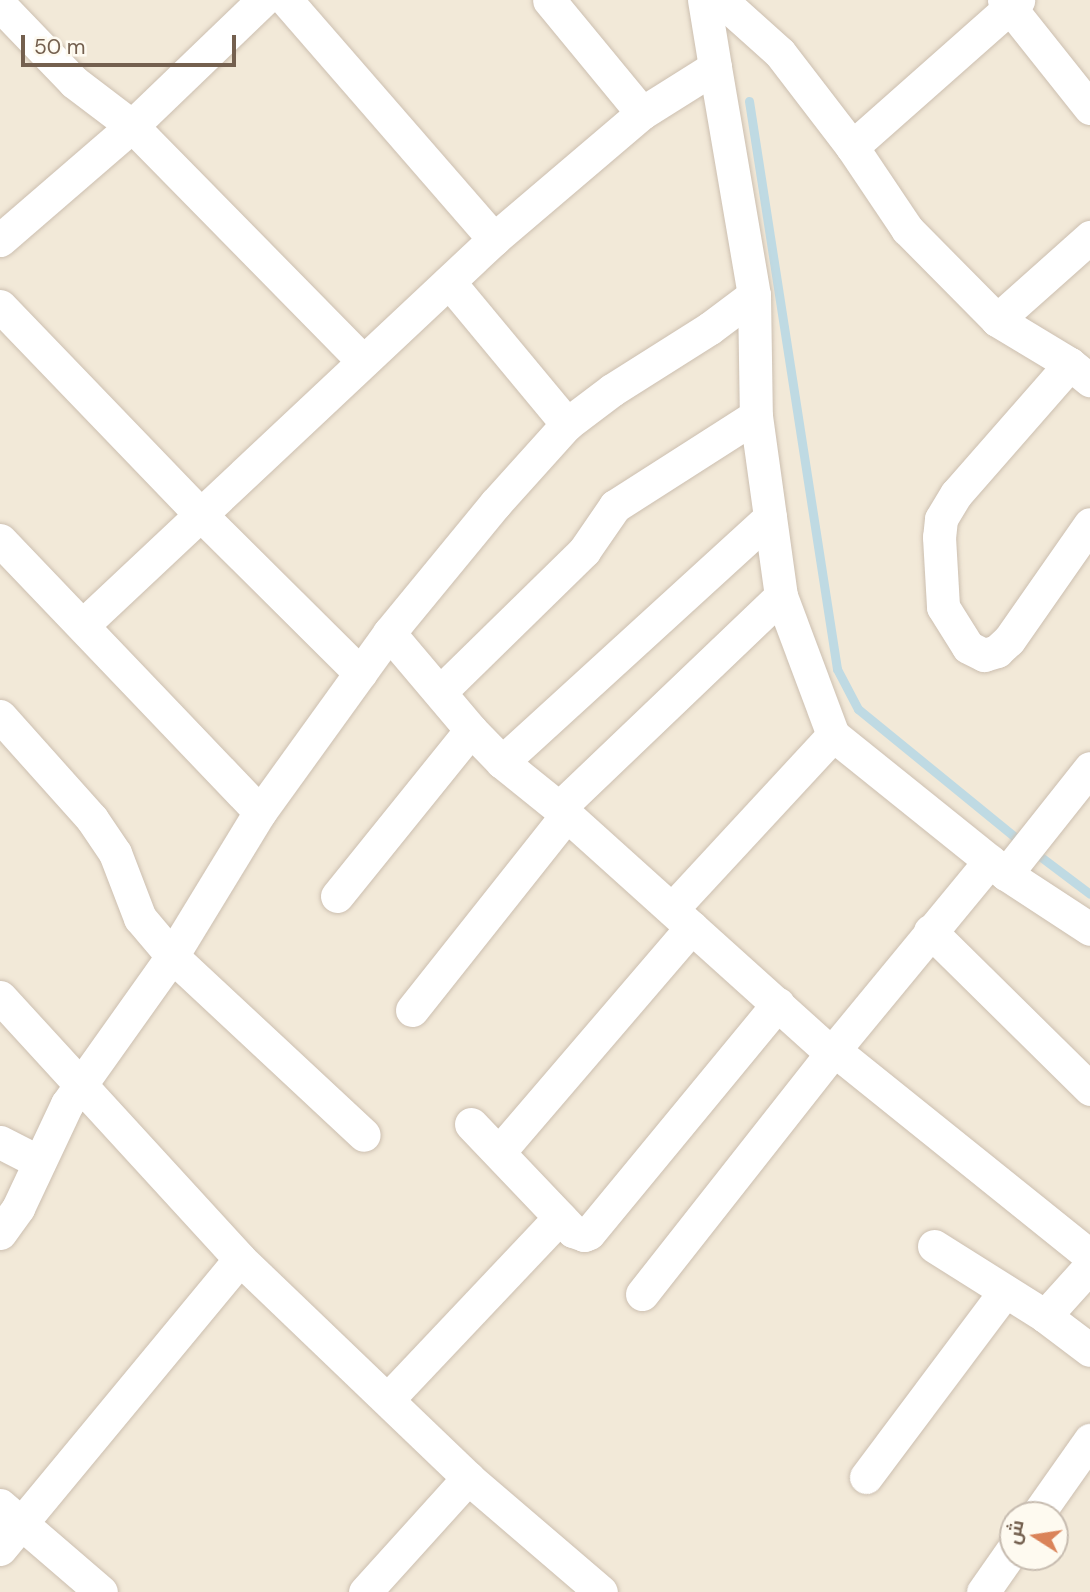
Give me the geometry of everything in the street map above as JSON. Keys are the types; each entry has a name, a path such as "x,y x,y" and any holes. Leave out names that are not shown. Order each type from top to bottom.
{"street":[{"path":"0,240 132,126 262,0"},
{"path":"286,0 494,239"},
{"path":"550,0 642,113"},
{"path":"704,0 754,295 756,416 781,596 834,735 998,868 1090,929"},
{"path":"721,0 780,53 852,147 907,229 997,320 1080,372 956,494 941,519 939,537 943,607 968,647 984,655 997,651 1009,640 1090,524"},
{"path":"852,147 1010,2 1090,108"},
{"path":"0,5 74,82 132,126 362,360"},
{"path":"83,625 362,360 494,239 642,113 715,67"},
{"path":"997,320 1090,237"},
{"path":"449,282 567,424"},
{"path":"0,1233 18,1208 81,1083 172,956 260,812 389,633 495,504 567,424 612,390 710,328 754,295"},
{"path":"0,306 200,514 360,673"},
{"path":"440,692 584,551 615,506 756,416"},
{"path":"502,762 770,517"},
{"path":"0,540 260,812"},
{"path":"412,1010 562,812 781,596"},
{"path":"389,633 471,730 502,762 832,1051 1090,1256"},
{"path":"0,716 92,819 115,853 140,918 172,956 364,1135"},
{"path":"337,896 471,730"},
{"path":"499,1152 682,918 834,735"},
{"path":"642,1294 832,1051 930,932 998,868 1090,768"},
{"path":"930,932 1090,1089"},
{"path":"0,997 240,1259 468,1478 601,1592"},
{"path":"471,1124 578,1234 589,1233 778,1004"},
{"path":"0,1142 40,1162"},
{"path":"387,1399 560,1216"},
{"path":"934,1245 1045,1315 1090,1350"},
{"path":"0,1549 10,1514 240,1259"},
{"path":"1045,1315 1090,1266"},
{"path":"866,1477 1005,1291"},
{"path":"1047,1501 1090,1440"},
{"path":"365,1592 468,1478"},
{"path":"10,1514 101,1592"},
{"path":"983,1592 999,1569"}],"shaded area":[{"path":"0,0 1090,0 1090,1592 0,1592"}],"waterway":[{"path":"749,101 837,669 858,709 1021,842"},
{"path":"1033,851 1090,894"}]}
